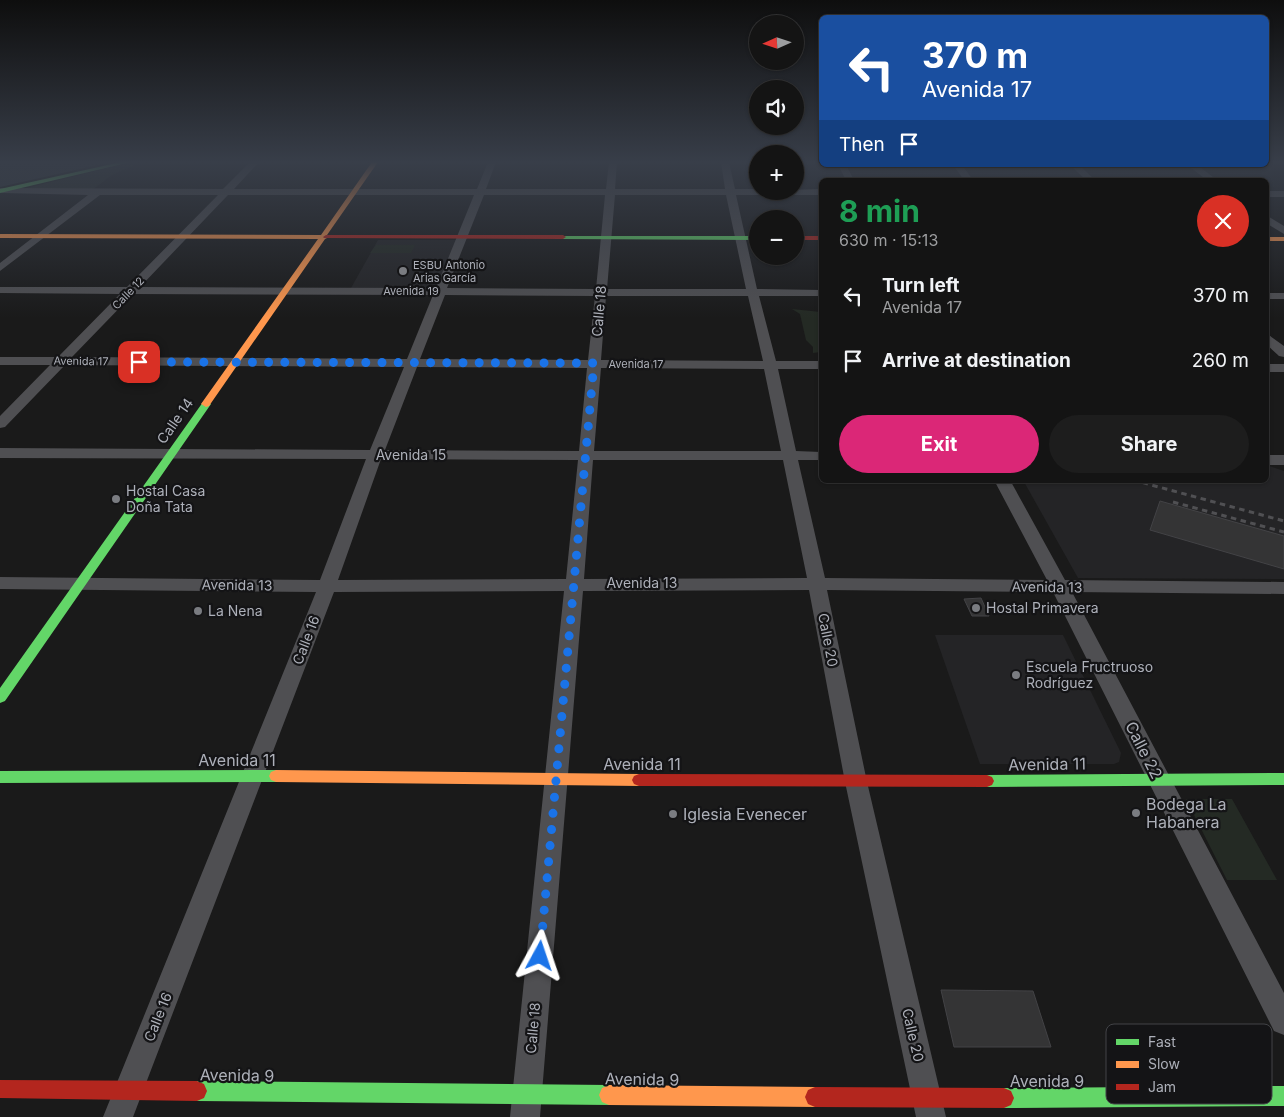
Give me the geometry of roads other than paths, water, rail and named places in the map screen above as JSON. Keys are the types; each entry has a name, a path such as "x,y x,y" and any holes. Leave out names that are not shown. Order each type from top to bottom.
{"main road":[{"name":"Calle 14","path":"0,698 339,214"},
{"path":"0,236 748,238"},
{"path":"804,238 819,238"},
{"path":"1269,239 1284,239"},
{"name":"Avenida 11","path":"0,777 253,776 856,782 1284,779"},
{"name":"Avenida 9","path":"0,1089 927,1098 1106,1097"}],"street":[{"path":"0,268 69,214"},
{"name":"Calle 12","path":"0,424 204,214"},
{"name":"Calle 16","path":"118,1117 253,776 327,586 375,455 470,214"},
{"name":"Calle 18","path":"525,1117 608,214"},
{"name":"Calle 20","path":"739,214 748,238 753,293 790,456 856,782 931,1117"},
{"path":"1269,220 1284,231"},
{"name":"Avenida 19","path":"0,290 819,293"},
{"path":"1269,296 1284,296"},
{"path":"1269,340 1284,353"},
{"name":"Avenida 17","path":"0,361 819,365"},
{"path":"1269,368 1284,368"},
{"name":"Avenida 15","path":"0,454 170,456 819,456"},
{"path":"1269,460 1284,460"},
{"name":"Calle 22","path":"1004,483 1060,587 1284,1021"},
{"name":"Avenida 13","path":"0,582 327,586 574,583 1284,588"}],"railway":[{"path":"1144,483 1284,521"},
{"path":"1173,502 1284,532"}],"place":[{"name":"ESBU Antonio Arias García","path":"403,271"},
{"name":"Hostal Casa Doña Tata","path":"116,499"},
{"name":"Hostal Primavera","path":"976,608"},
{"name":"La Nena","path":"198,611"},
{"name":"Escuela Fructruoso Rodríguez","path":"1016,675"},
{"name":"Bodega La Habanera","path":"1136,813"},
{"name":"Iglesia Evenecer","path":"673,814"}]}
